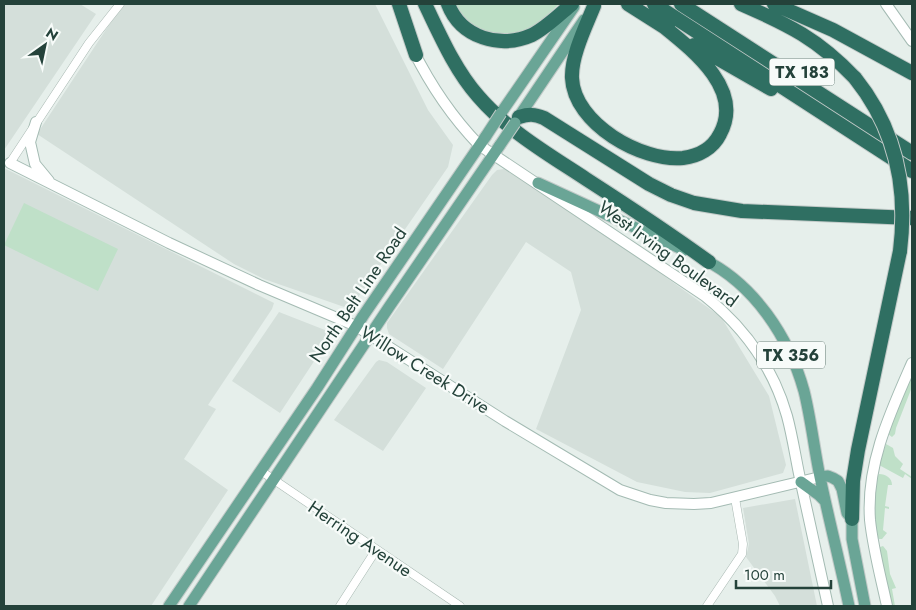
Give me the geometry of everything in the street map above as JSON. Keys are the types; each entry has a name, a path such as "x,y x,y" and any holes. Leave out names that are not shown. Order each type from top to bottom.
{"highway":[{"path":"399,4 416,55"},
{"path":"425,4 463,76 490,109 516,132 537,147 654,223 709,262"},
{"path":"448,4 457,20 468,31 495,41 509,41 534,34 574,4"},
{"path":"629,4 777,93 822,112"},
{"name":"TX 183","path":"654,4 912,171"},
{"path":"670,4 912,161"},
{"path":"681,4 912,153"},
{"name":"TX 183","path":"697,4 912,142"},
{"path":"741,4 808,36 826,49 855,78 870,97 882,119 892,145 903,194 903,226 900,251 858,450 853,481 852,519"},
{"path":"774,4 848,38 912,73"},
{"path":"594,5 574,63 572,78 574,92 580,106 601,129 633,147 668,158 683,158 697,155 709,148 725,126 727,111 721,87 706,66 692,50 663,26"},
{"path":"517,120 528,114 535,114 544,118 648,184 694,203 742,212 912,218"}],"main road":[{"name":"North Belt Line Road","path":"169,606 261,472 356,326 574,4"},
{"name":"North Belt Line Road","path":"190,606 594,5"},
{"name":"West Irving Boulevard","path":"538,183 650,233 709,262 733,279 764,310 778,329 804,391 820,477 850,606"},
{"path":"820,477 828,476 838,481 842,488 848,513 852,519 854,548 865,606"},
{"path":"801,482 826,502"}],"street":[{"path":"10,163 89,42 120,4"},
{"name":"West Irving Boulevard","path":"391,4 431,84 452,116 538,183 705,296 741,329 754,345 773,376 787,417 828,606"},
{"path":"886,4 912,41"},
{"path":"36,122 30,142 35,164 56,187"},
{"name":"Willow Creek Drive","path":"10,163 169,243 259,285 356,326 505,421 620,490 650,500 680,504 711,503 820,477"},
{"path":"887,606 873,543 870,519 872,486 877,451 912,363"},
{"name":"Herring Avenue","path":"261,472 460,606"},
{"path":"707,606 742,554 743,544 735,498"},
{"path":"340,606 376,550"}],"shaded area":[{"path":"4,4 80,4 96,14 4,150"},
{"path":"125,4 375,4 428,110 453,145 448,167 350,309 264,279 234,264 37,134"},
{"path":"4,168 274,303 272,309 208,405 216,409 184,459 228,490 151,606 4,606"},
{"path":"504,169 660,273 721,317 769,396 786,465 783,473 710,493 685,492 637,482 536,429 581,310 571,272 526,242 443,369 389,334 387,323 492,175 497,170"},
{"path":"279,312 325,330 330,337 280,413 232,381"},
{"path":"379,360 387,362 426,388 383,451 334,420"},
{"path":"795,499 817,606 780,606 775,596 746,557 749,544 743,508"}],"green space":[{"path":"452,4 559,4 540,22 524,31 503,37 474,29"},
{"path":"24,203 118,249 98,291 4,245"},
{"path":"912,376 912,387 895,434 892,437 888,434"},
{"path":"886,444 893,448 895,456 903,464 900,469 912,477 912,479 905,474 903,478 879,465"},
{"path":"879,474 888,477 892,485 888,485 885,506 889,507 889,509 885,508 883,530 887,533 882,539 879,539 875,527 875,501"},
{"path":"883,546 887,551 890,574 896,588 892,589 895,606 891,606 879,551 880,547"}]}
